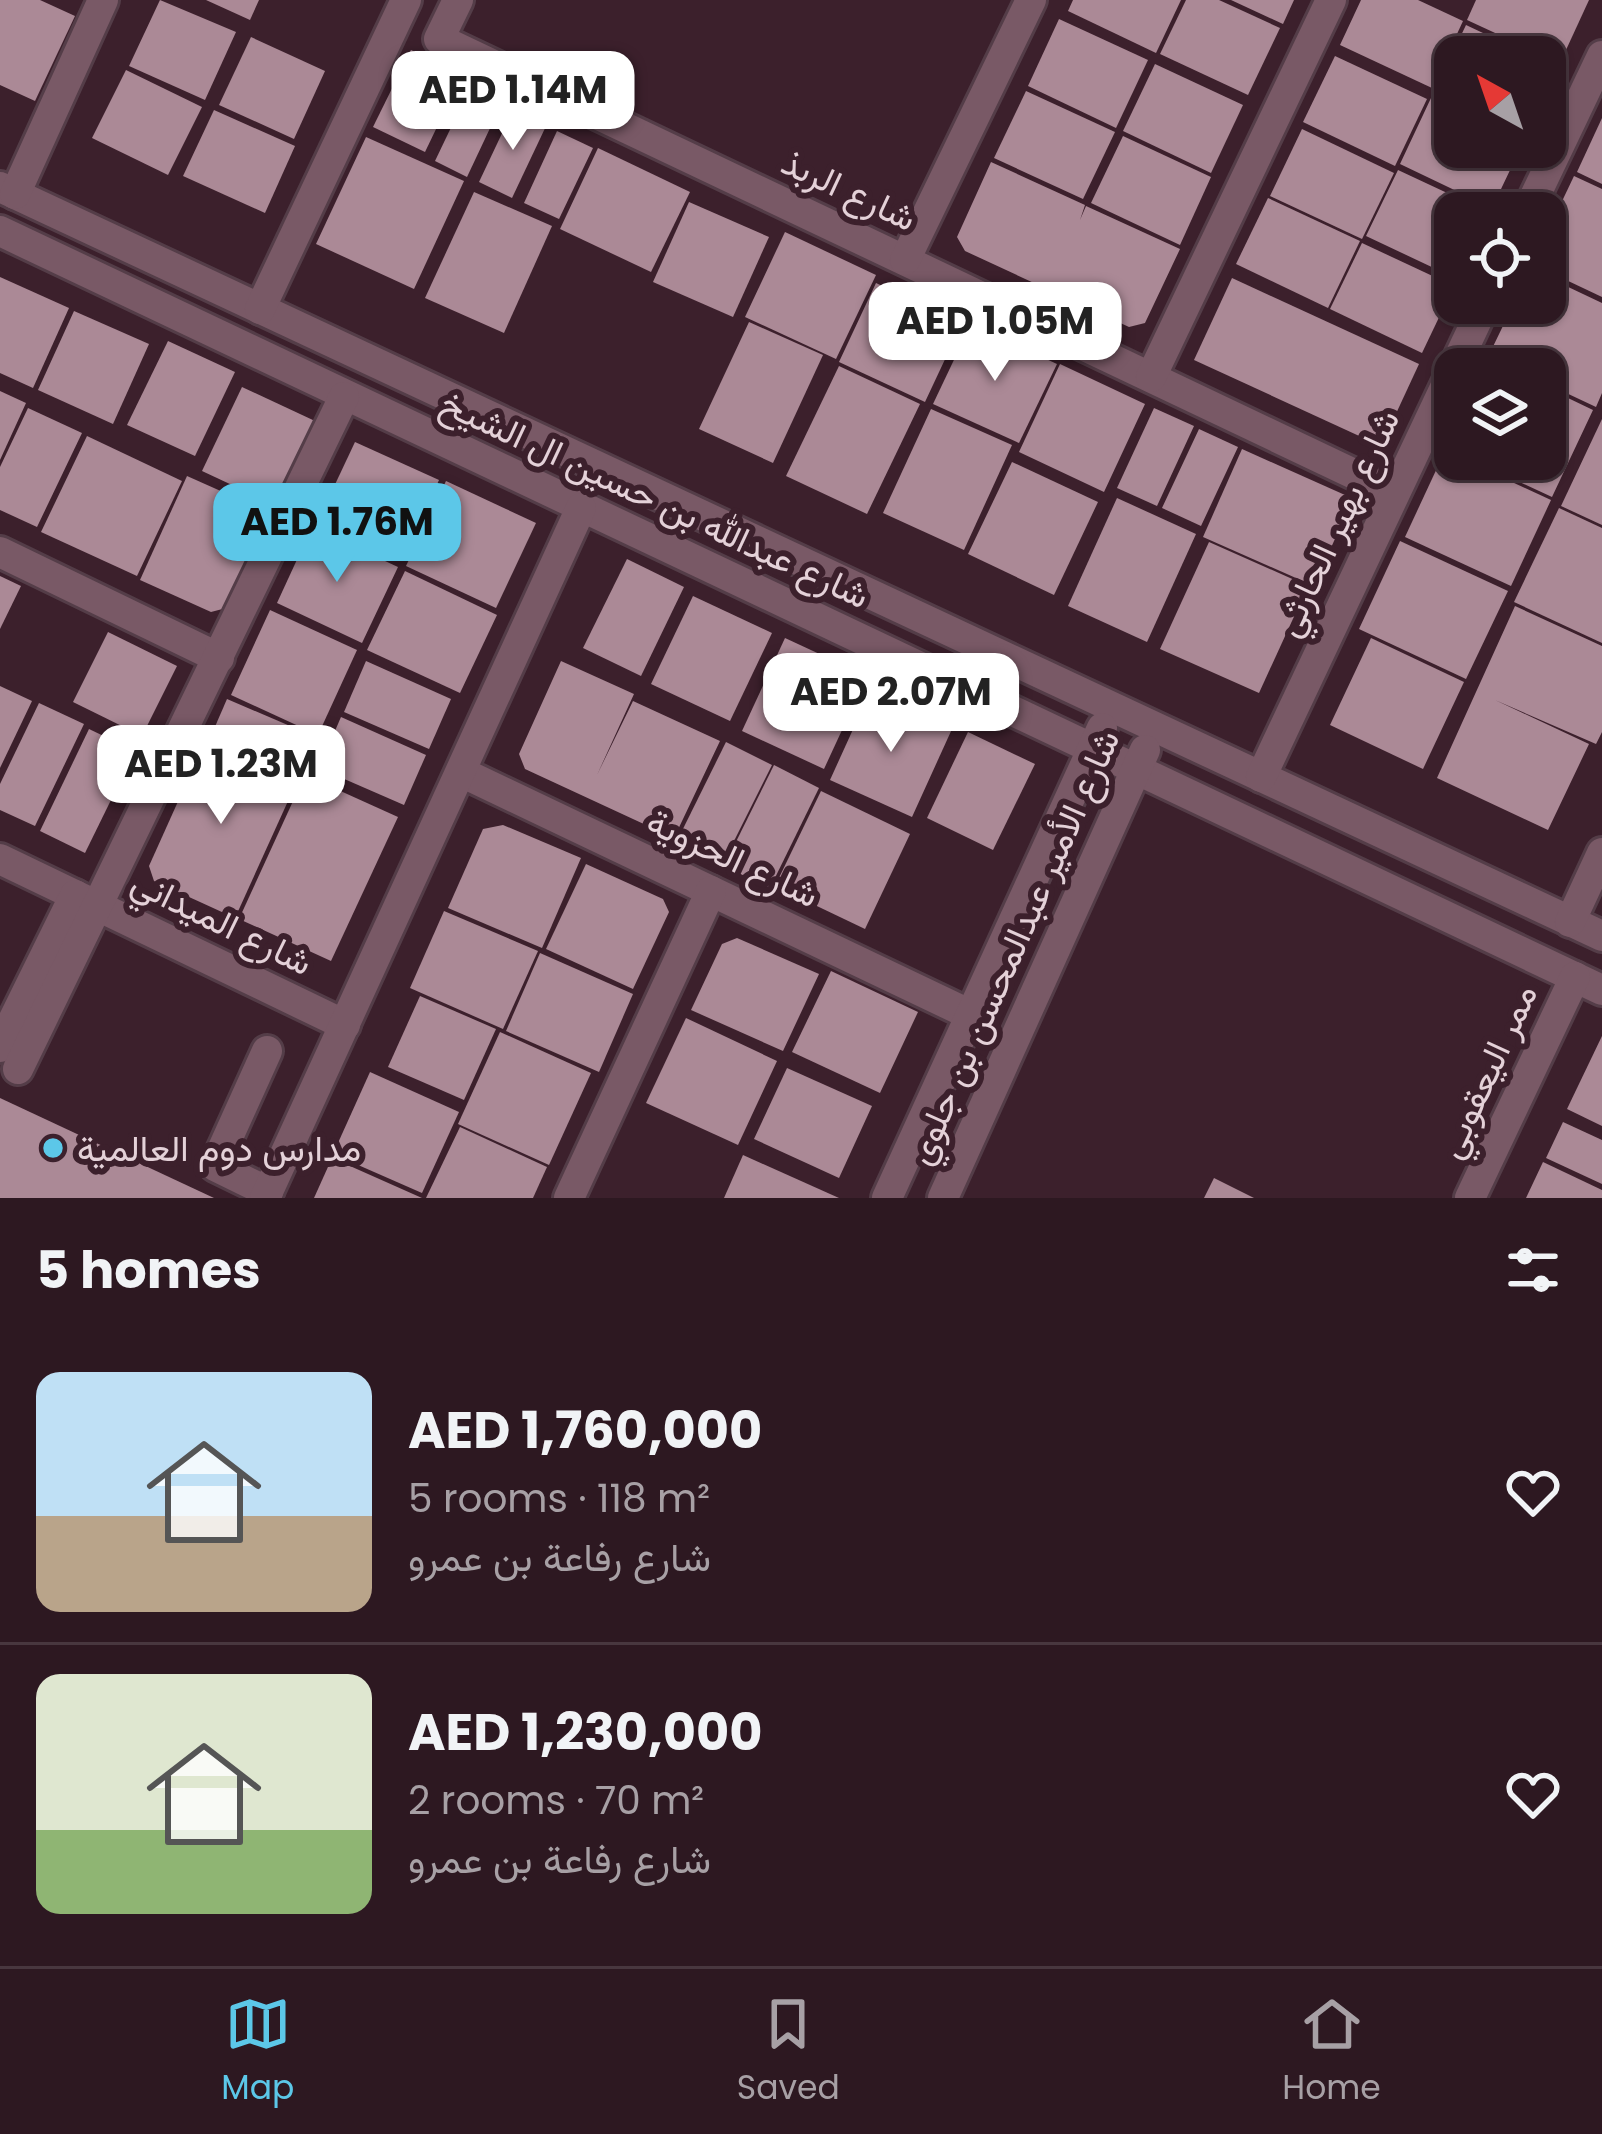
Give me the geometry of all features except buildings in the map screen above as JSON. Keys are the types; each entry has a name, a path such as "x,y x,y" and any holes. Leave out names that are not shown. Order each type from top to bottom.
{"street":[{"path":"8,190 103,0"},
{"path":"260,309 406,0"},
{"name":"شارع الربذ","path":"458,0 439,39 1394,493"},
{"path":"905,260 1031,0"},
{"path":"1151,377 1331,0"},
{"path":"1537,192 1602,56"},
{"name":"شارع عبدالله بن حسين ال الشيخ","path":"8,190 1602,936"},
{"name":"شارع عبدالله بن حسين ال الشيخ","path":"0,231 1588,984"},
{"name":"شارع بهير الحارثي","path":"1261,777 1475,324"},
{"path":"9,1058 85,900 219,658 344,397"},
{"path":"267,1051 215,1166 267,1195 581,508"},
{"path":"0,552 219,658"},
{"name":"شارع الأمير عبدالمحسن بن جلوي","path":"887,1198 1095,748 1109,706"},
{"name":"شارع الأمير عبدالمحسن بن جلوي","path":"943,1198 1154,727"},
{"name":"شارع الحزوية","path":"460,772 971,1015"},
{"path":"1570,922 1602,853"},
{"name":"شارع الميداني","path":"0,859 345,1025"},
{"path":"569,1198 711,891"},
{"name":"ممر اليعقوبي","path":"1470,1198 1588,984"},
{"path":"965,1150 967,1198"}],"place":[{"name":"مدارس دوم العالمية","path":"53,1148"}]}
